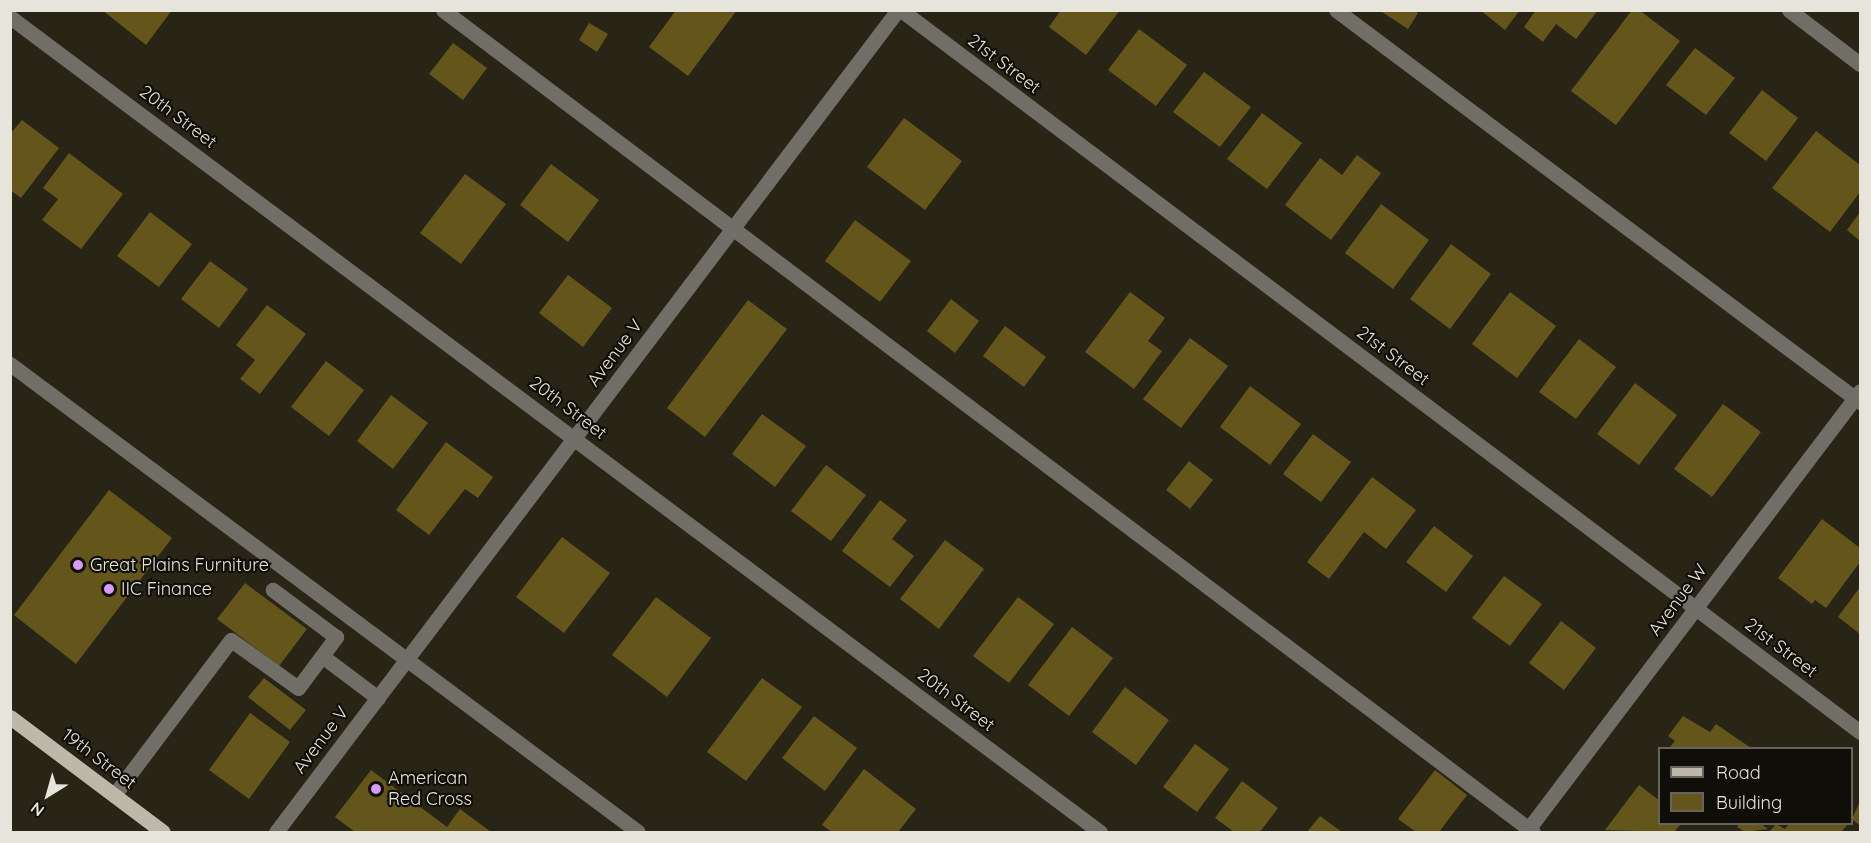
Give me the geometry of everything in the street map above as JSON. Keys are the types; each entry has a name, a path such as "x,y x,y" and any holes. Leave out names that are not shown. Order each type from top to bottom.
{"main road":[{"name":"19th Street","path":"10,717 163,832"}],"street":[{"path":"443,10 1530,831"},
{"name":"Avenue V","path":"276,832 899,10"},
{"name":"21st Street","path":"899,10 1860,732"},
{"path":"1336,10 1859,397"},
{"path":"1789,10 1860,64"},
{"name":"20th Street","path":"10,17 1100,832"},
{"path":"10,364 638,832"},
{"name":"Avenue W","path":"1530,831 1696,608 1859,397"},
{"path":"114,795 231,640 298,688 336,637 273,590"},
{"path":"322,656 378,698"}],"building":[{"path":"102,10 172,10 146,45"},
{"path":"676,10 737,10 688,76 649,47"},
{"path":"1061,10 1120,10 1086,55 1049,27"},
{"path":"1379,10 1413,10 1418,13 1408,29"},
{"path":"1480,10 1520,10 1505,30"},
{"path":"1536,10 1598,10 1576,39 1556,24 1543,42 1524,27"},
{"path":"1632,10 1639,10 1680,41 1616,125 1571,91"},
{"path":"589,23 608,34 597,52 579,40"},
{"path":"1139,29 1187,65 1156,106 1108,70"},
{"path":"453,43 487,68 463,100 429,74"},
{"path":"1695,48 1735,78 1706,115 1666,85"},
{"path":"1204,72 1251,107 1220,147 1173,112"},
{"path":"1762,90 1798,118 1766,161 1729,133"},
{"path":"1262,113 1302,143 1267,189 1227,159"},
{"path":"904,118 962,161 925,210 867,167"},
{"path":"22,120 59,148 21,198 10,190 10,134"},
{"path":"1816,131 1860,165 1860,192 1830,232 1772,188"},
{"path":"69,153 123,194 81,249 42,220 58,199 43,188"},
{"path":"1357,155 1381,173 1331,240 1285,205 1320,158 1342,175"},
{"path":"551,164 599,200 568,242 520,205"},
{"path":"465,174 506,204 461,264 420,233"},
{"path":"1381,204 1429,240 1393,289 1345,253"},
{"path":"150,212 192,244 159,287 117,256"},
{"path":"1860,212 1860,241 1847,230"},
{"path":"855,220 911,261 880,302 825,261"},
{"path":"1451,244 1491,274 1450,329 1410,299"},
{"path":"210,261 248,289 219,328 181,299"},
{"path":"568,275 612,308 583,347 539,313"},
{"path":"1130,292 1165,318 1148,341 1162,351 1134,389 1085,352"},
{"path":"1510,292 1556,326 1517,378 1472,344"},
{"path":"951,299 979,321 955,353 927,331"},
{"path":"748,300 787,329 705,437 667,408"},
{"path":"267,305 306,334 260,394 240,379 255,360 236,345"},
{"path":"1005,326 1046,357 1024,387 983,356"},
{"path":"1190,338 1228,366 1181,428 1143,399"},
{"path":"1579,339 1616,367 1576,419 1539,392"},
{"path":"326,361 364,390 329,436 291,407"},
{"path":"1635,383 1677,415 1639,465 1597,434"},
{"path":"1250,386 1301,424 1270,465 1220,427"},
{"path":"391,395 428,423 393,469 357,441"},
{"path":"1723,404 1761,432 1712,497 1674,469"},
{"path":"762,414 806,446 775,487 732,454"},
{"path":"1313,434 1351,462 1321,502 1283,474"},
{"path":"446,442 493,477 478,498 465,489 429,535 396,510"},
{"path":"1189,461 1213,480 1190,509 1166,490"},
{"path":"826,465 866,495 831,541 791,511"},
{"path":"1372,477 1416,510 1386,549 1364,532 1329,579 1307,562"},
{"path":"109,490 172,538 76,664 14,615"},
{"path":"880,500 907,520 892,539 914,556 890,587 842,551"},
{"path":"1822,519 1860,548 1860,562 1826,608 1815,600 1812,604 1778,578"},
{"path":"1434,526 1473,556 1446,592 1406,562"},
{"path":"562,537 610,573 564,633 516,597"},
{"path":"945,540 984,569 939,629 900,599"},
{"path":"1504,576 1542,604 1510,646 1472,618"},
{"path":"245,583 307,629 279,666 217,619"},
{"path":"1860,587 1860,634 1838,617"},
{"path":"656,597 711,638 667,697 612,655"},
{"path":"1018,597 1054,624 1009,683 973,656"},
{"path":"1561,621 1596,648 1564,690 1529,663"},
{"path":"1072,627 1113,658 1069,716 1028,685"},
{"path":"264,678 306,710 290,730 248,697"},
{"path":"762,678 802,707 746,781 707,752"},
{"path":"1125,687 1169,720 1136,765 1092,732"},
{"path":"250,713 290,742 249,799 209,770"},
{"path":"814,716 857,748 825,791 782,758"},
{"path":"1683,716 1710,732 1716,724 1750,747 1670,747 1675,741 1668,736"},
{"path":"1195,744 1229,769 1197,812 1163,787"},
{"path":"864,769 916,809 898,832 832,832 822,825"},
{"name":"American Red Cross","path":"371,770 447,827 460,809 491,832 355,832 335,817"},
{"path":"1435,770 1467,795 1439,832 1416,832 1398,819"},
{"path":"1242,781 1278,808 1260,832 1234,832 1215,818"},
{"path":"1639,785 1658,799 1658,825 1680,825 1674,832 1605,830"},
{"path":"1860,801 1860,826 1853,820"},
{"path":"1320,816 1342,832 1307,832"},
{"path":"1738,825 1762,825 1768,829 1745,832 1737,827"},
{"path":"1775,825 1785,829 1788,825 1847,825 1841,832 1769,832"}],"place":[{"name":"Great Plains Furniture","path":"78,565"},
{"name":"IIC Finance","path":"109,589"},
{"name":"American Red Cross","path":"376,789"}]}
